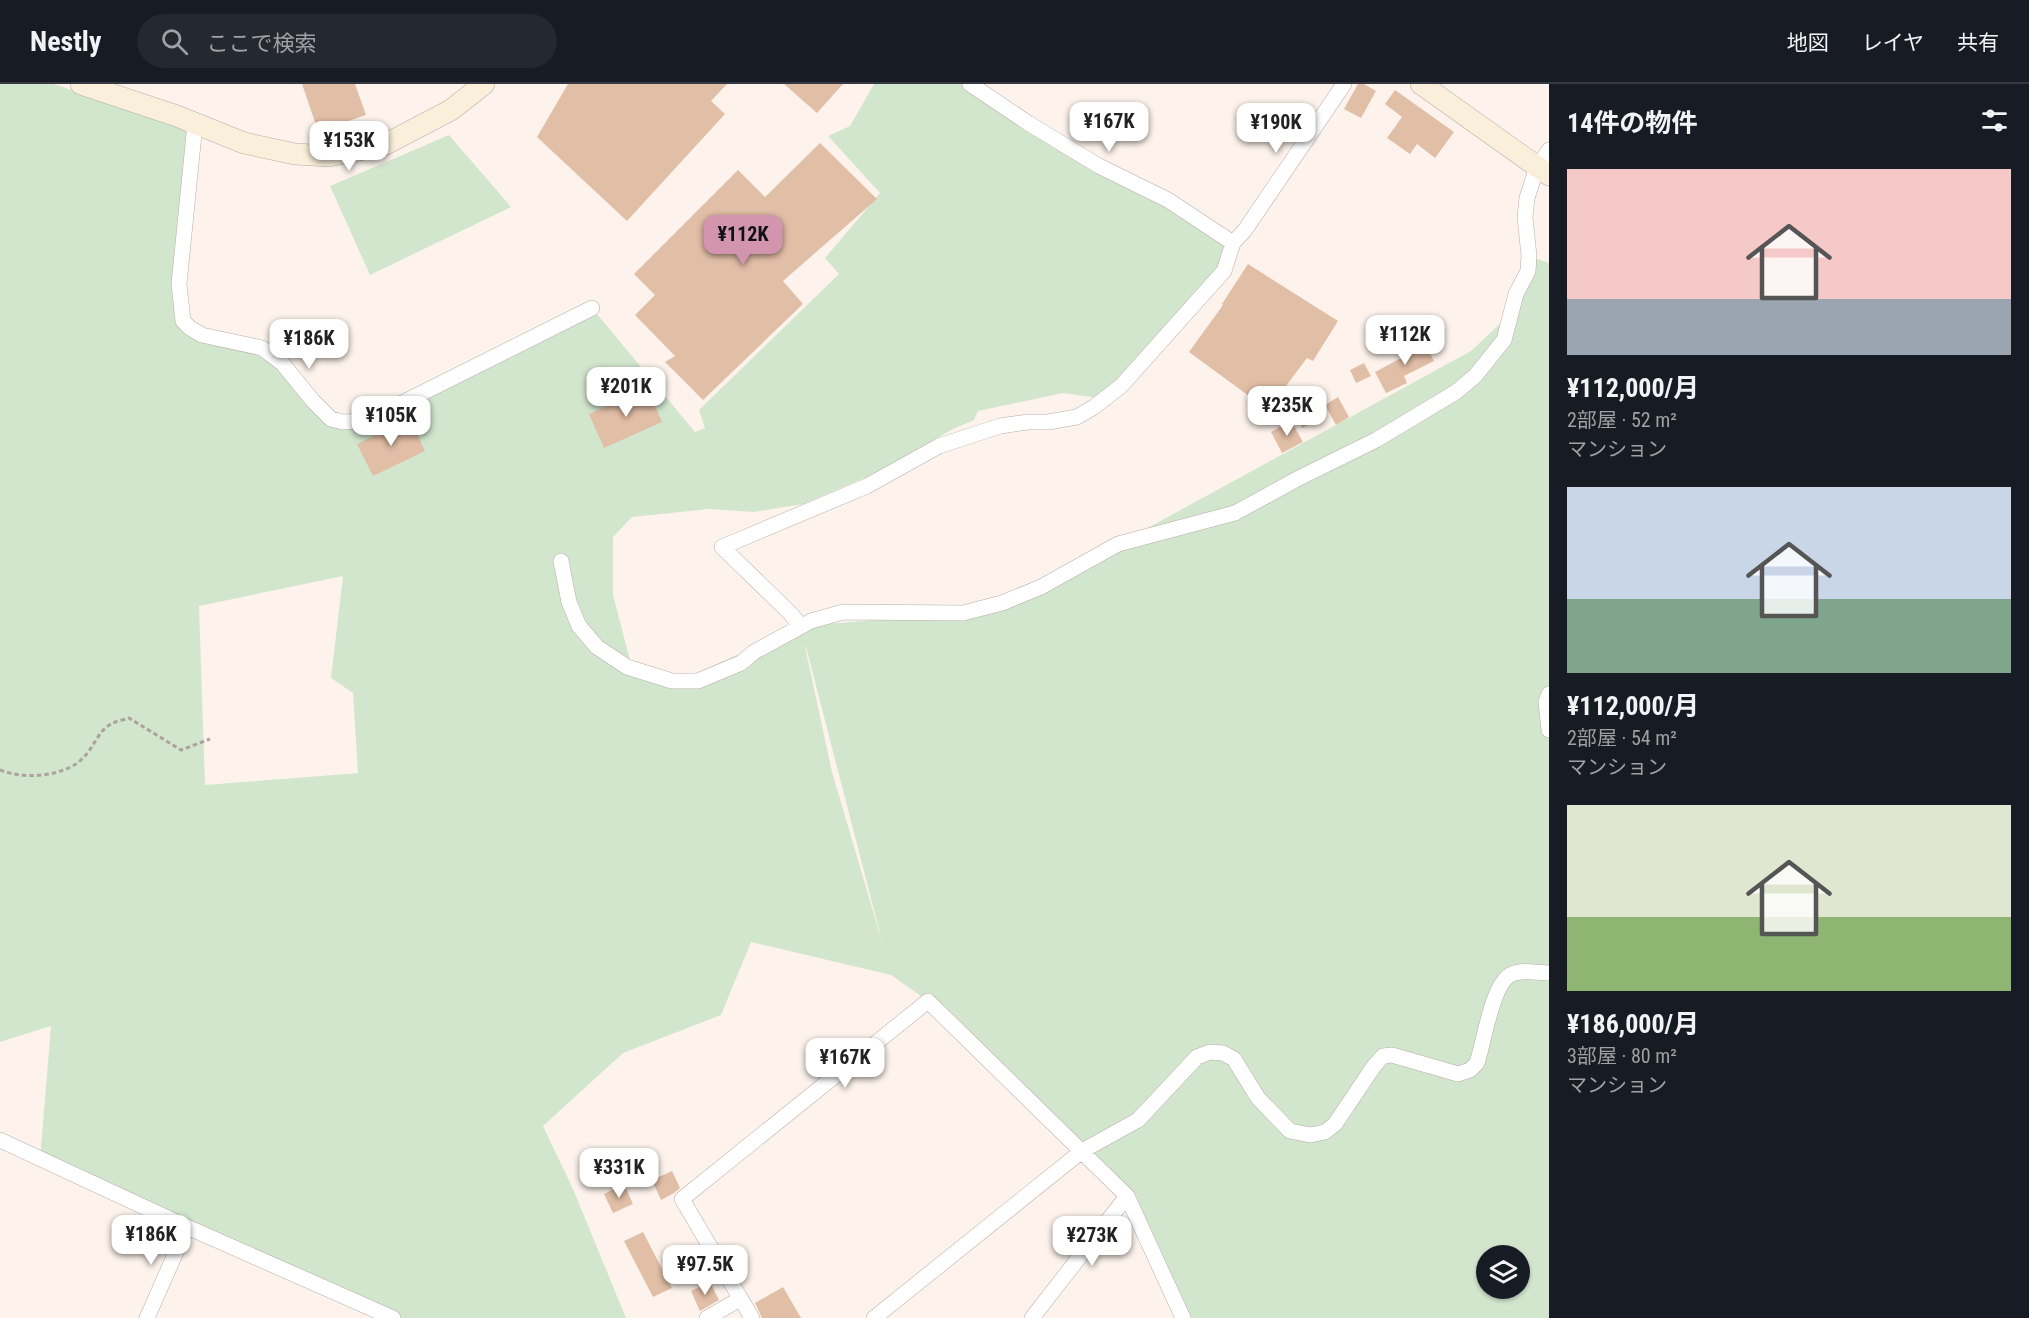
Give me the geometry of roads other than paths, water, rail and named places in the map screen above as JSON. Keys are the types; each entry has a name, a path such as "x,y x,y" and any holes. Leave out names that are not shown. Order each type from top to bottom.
{"street":[{"path":"81,84 244,143 295,153 328,156 384,145 451,110 484,84"},
{"path":"970,84 1028,123 1100,166 1168,200 1233,243"},
{"path":"801,626 722,547 867,486 939,446 1000,426 1077,417 1094,407 1121,386 1224,271 1233,243 1245,230 1344,84"},
{"path":"561,561 569,602 579,626 597,647 620,664 672,681 698,681 741,663 754,652 811,621 843,612 963,613 1002,603 1041,587 1118,544 1235,513 1376,440 1456,392 1475,376 1504,340 1516,294 1528,271 1529,256 1525,217 1527,198 1545,164 1421,84"},
{"path":"195,124 179,284 183,321 202,335 262,348 282,363 331,419 344,422 362,421 592,308"},
{"path":"1549,694 1546,702 1549,730"},
{"path":"874,1318 1082,1151 1138,1120 1197,1057 1210,1052 1223,1053 1234,1059 1258,1098 1290,1131 1310,1135 1325,1132 1335,1124 1374,1065 1383,1056 1392,1055 1458,1074 1470,1070 1477,1063 1496,994 1503,979 1511,974 1523,972 1549,973"},
{"path":"752,1318 682,1199 928,1001 1127,1196 1183,1318"},
{"path":"0,1140 382,1316"},
{"path":"1032,1318 1127,1196"},
{"path":"147,1318 186,1227"},
{"path":"707,1318 740,1299"}]}
